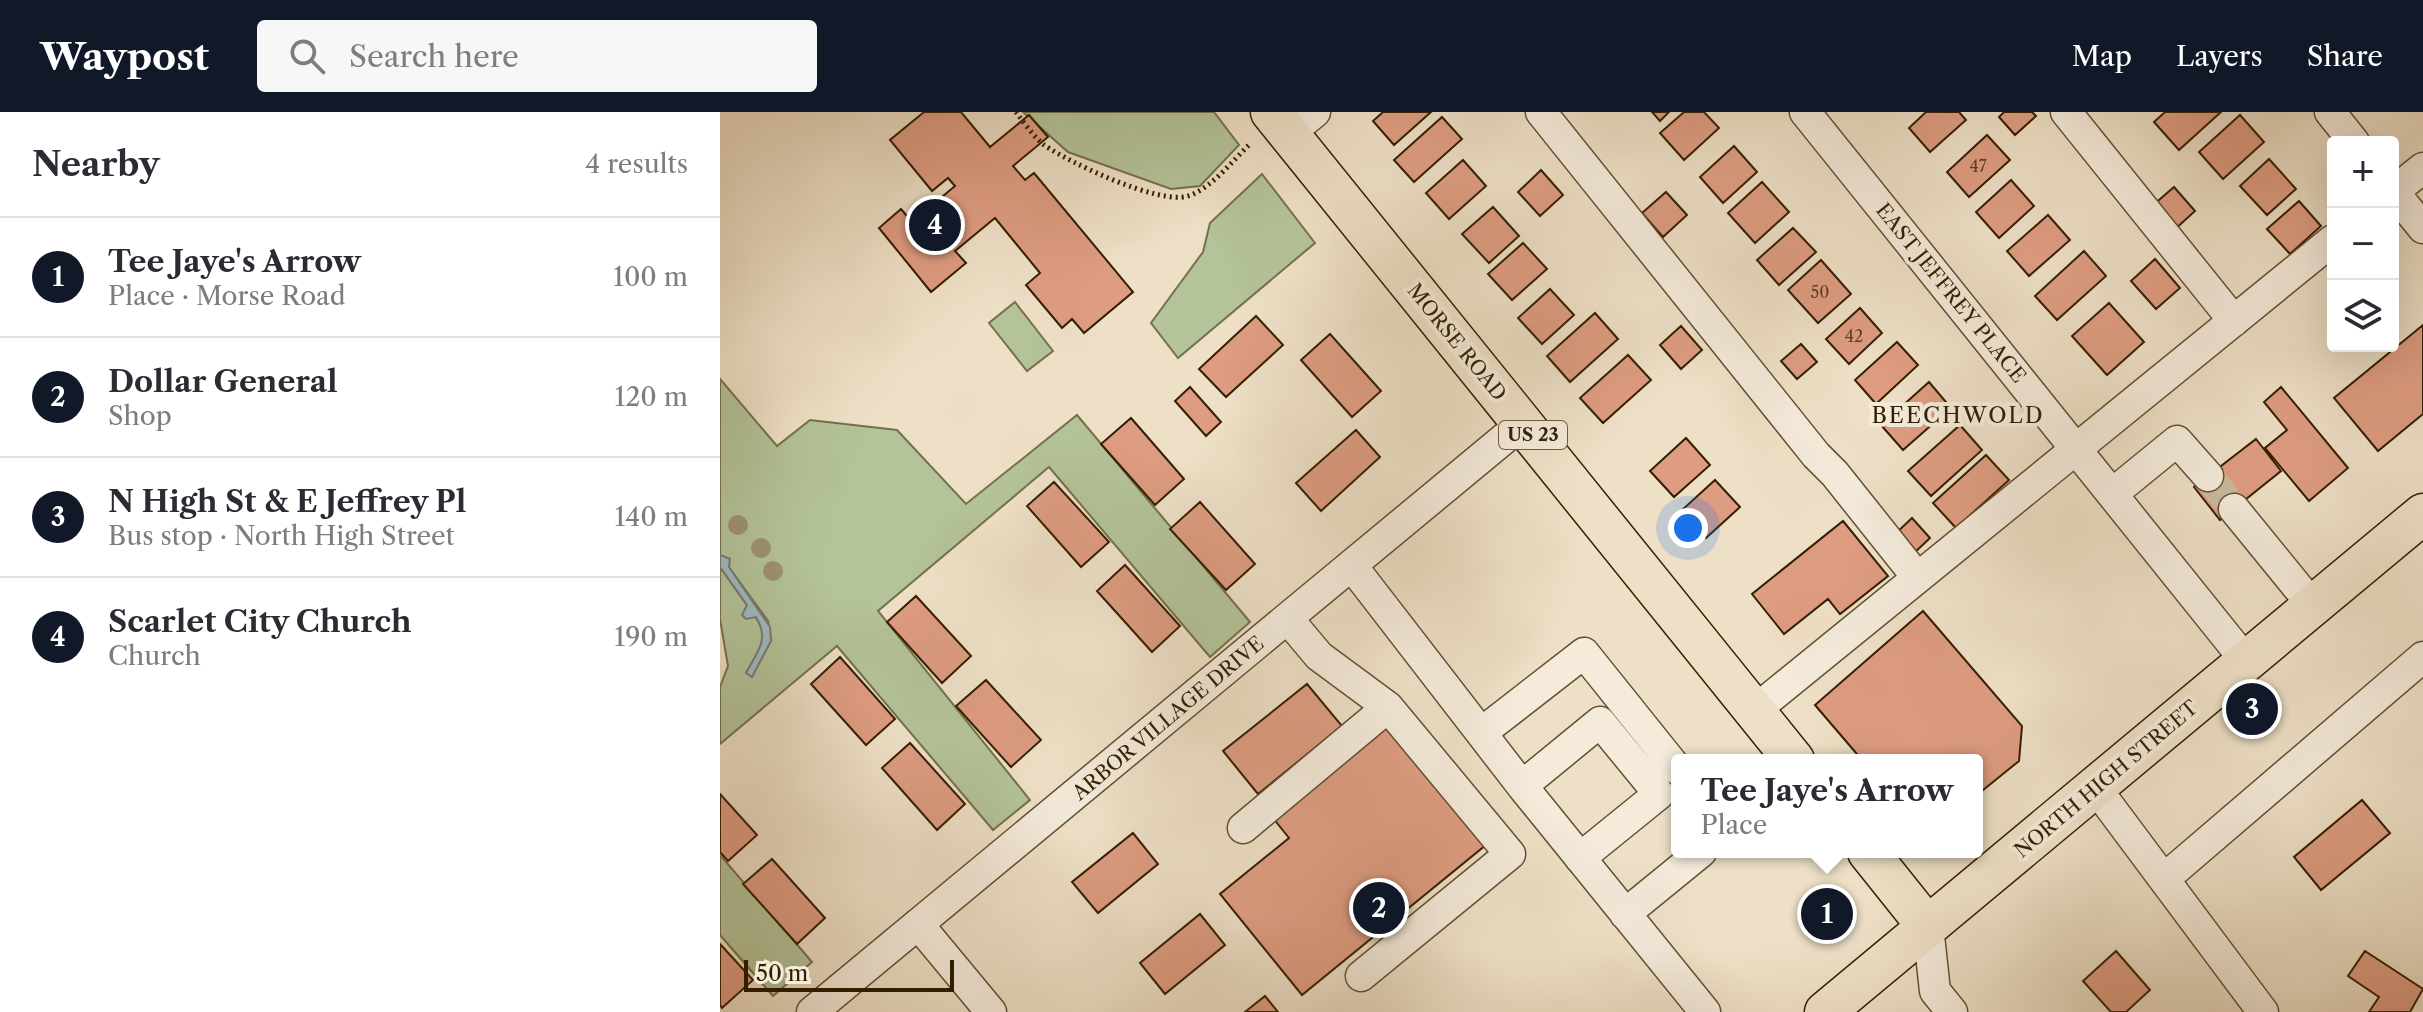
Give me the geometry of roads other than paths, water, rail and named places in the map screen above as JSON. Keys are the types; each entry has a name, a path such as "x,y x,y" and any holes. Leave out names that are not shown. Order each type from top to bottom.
{"main road":[{"name":"MORSE ROAD","path":"1281,126 1789,754"},
{"name":"NORTH HIGH STREET","path":"1825,1012 2423,514"},
{"path":"1873,858 1928,927"}],"street":[{"path":"1541,112 1917,577"},
{"name":"EAST JEFFREY PLACE","path":"1805,112 2246,661"},
{"path":"2066,112 2234,321"},
{"path":"2330,112 2349,136"},
{"path":"2399,186 2423,168"},
{"path":"2399,198 2423,228"},
{"path":"1754,711 2327,245"},
{"name":"ARBOR VILLAGE DRIVE","path":"812,1012 1523,423"},
{"path":"2112,494 2177,441 2208,476"},
{"path":"2234,509 2313,606"},
{"path":"1352,566 1522,786 1705,1012"},
{"path":"1288,619 1319,656 1388,707 1510,854 1361,976"},
{"path":"1481,733 1584,653 1671,762"},
{"path":"2164,879 2423,657"},
{"path":"1243,828 1388,707"},
{"path":"1522,786 1600,722 1659,794 1580,858"},
{"path":"2095,787 2263,1012"},
{"path":"1625,914 1694,858"},
{"path":"918,924 991,1012"},
{"path":"1928,927 1935,991 1952,1012"}],"water":[{"path":"720,555 730,559 729,567 770,627 771,641 752,677 746,673 760,646 762,632 756,617 746,619 742,615 747,605 720,567"}],"tunnel":[{"path":"2208,476 2234,509"}],"place":[{"name":"Scarlet City Church","path":"935,225"},
{"name":"N High St & E Jeffrey Pl","path":"2252,709"},
{"name":"Dollar General","path":"1379,908"},
{"name":"Tee Jaye's Arrow","path":"1827,914"}],"district":[{"name":"BEECHWOLD","path":"1958,415"}]}
